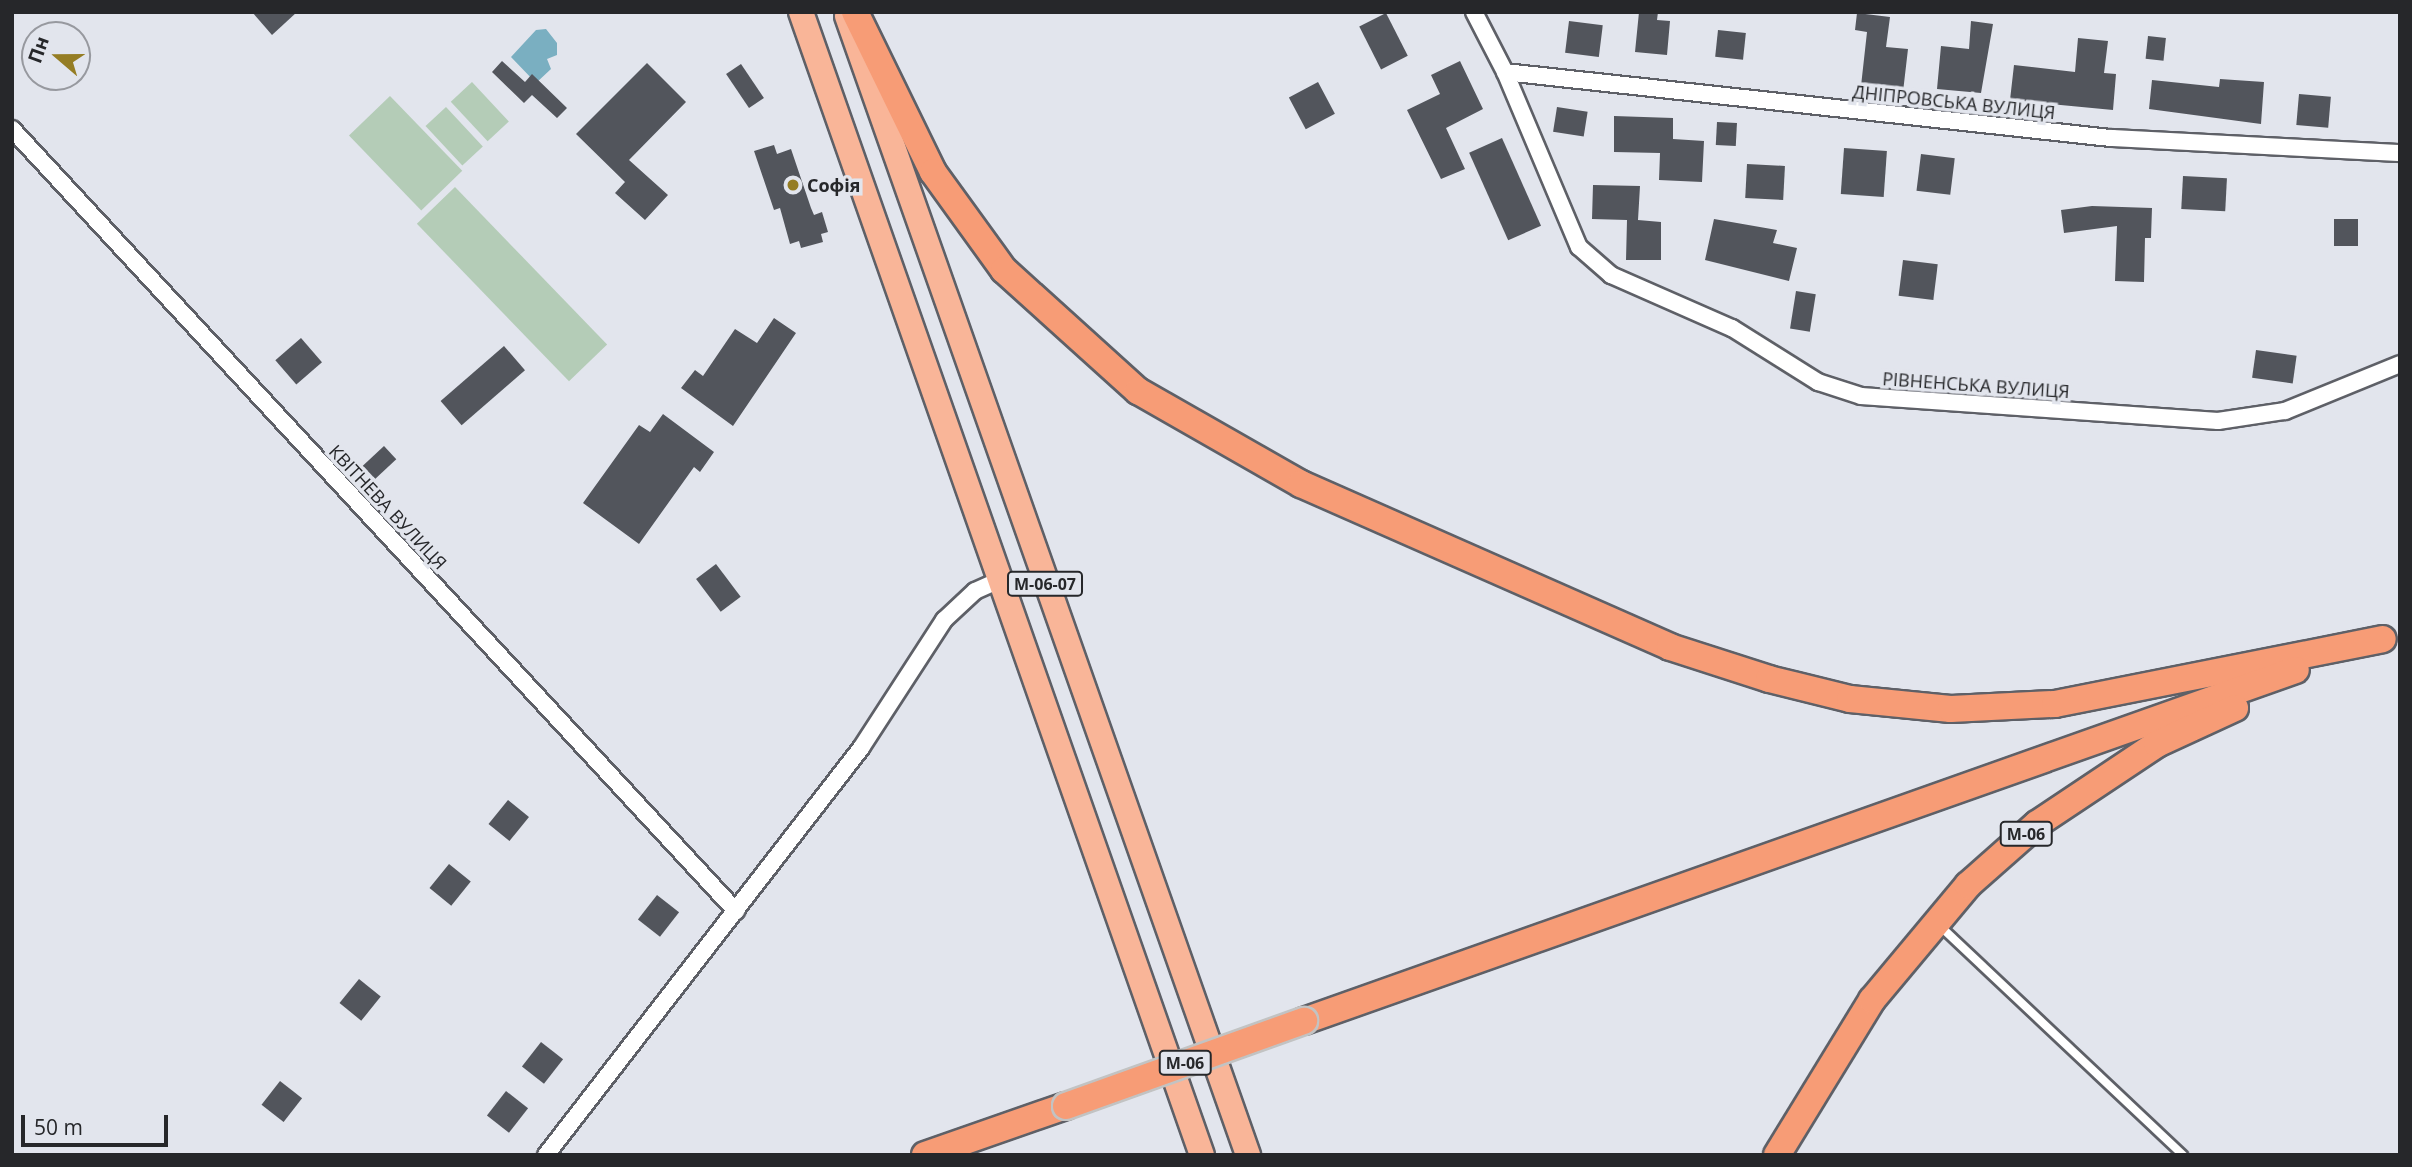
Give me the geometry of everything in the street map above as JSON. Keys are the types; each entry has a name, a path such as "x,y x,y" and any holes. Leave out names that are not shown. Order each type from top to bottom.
{"highway":[{"path":"855,12 933,172 1003,270 1138,391 1301,484 1670,646 1769,679 1850,699 1951,709 2055,704 2391,636"},
{"name":"М-06","path":"1777,1155 1864,1012 1968,886 2037,824 2157,744 2391,636"},
{"name":"М-06","path":"925,1155 2391,636"}],"main road":[{"name":"М-06-07","path":"801,12 1202,1155"},
{"name":"М-06-07","path":"846,12 1248,1155"}],"street":[{"path":"1474,12 1505,72"},
{"name":"ДНІПРОВСЬКА ВУЛИЦЯ","path":"1505,72 2110,138 2400,153"},
{"name":"РІВНЕНСЬКА ВУЛИЦЯ","path":"1505,72 1577,243 1611,275 1732,328 1818,382 1861,396 2218,421 2285,411 2400,364"},
{"name":"КВІТНЕВА ВУЛИЦЯ","path":"12,129 736,911"},
{"path":"546,1155 861,748 944,620 975,591 1000,580"}],"lane":[{"path":"1936,922 1979,968 2183,1155"}],"green space":[{"path":"472,82 509,121 488,141 451,102"},
{"path":"390,96 462,171 421,210 349,136"},
{"path":"446,107 483,146 462,166 426,126"},
{"path":"455,187 607,345 569,381 417,224"}],"water":[{"path":"546,29 557,43 557,55 547,59 551,69 536,83 511,57 536,30"}],"building":[{"path":"252,12 297,12 272,35"},
{"path":"1639,12 1658,12 1657,20 1670,21 1667,55 1635,52"},
{"path":"1386,13 1408,56 1381,69 1359,27"},
{"path":"1857,13 1890,17 1886,47 1908,49 1903,92 1861,86 1867,32 1855,30"},
{"path":"1569,21 1603,25 1599,57 1565,53"},
{"path":"1971,21 1993,24 1981,93 1937,89 1941,46 1969,49"},
{"path":"1718,30 1746,33 1743,60 1715,57"},
{"path":"2148,36 2166,38 2163,61 2146,59"},
{"path":"2078,38 2108,41 2104,73 2116,74 2113,110 2010,100 2014,65 2075,72"},
{"path":"502,61 525,82 532,74 567,108 557,118 532,95 524,103 492,72"},
{"path":"1460,61 1483,109 1446,128 1465,169 1441,179 1407,110 1440,94 1431,75"},
{"path":"647,63 686,102 629,160 668,195 645,220 615,193 625,182 576,134"},
{"path":"741,64 764,98 749,108 726,74"},
{"path":"2220,79 2264,82 2261,124 2149,109 2152,80 2219,87"},
{"path":"1318,82 1335,114 1306,129 1289,97"},
{"path":"2299,94 2331,97 2328,128 2296,125"},
{"path":"1557,107 1588,112 1584,137 1553,132"},
{"path":"1614,116 1673,118 1673,139 1704,141 1702,182 1659,180 1660,153 1614,152"},
{"path":"1717,122 1737,123 1736,146 1716,145"},
{"path":"1502,138 1541,226 1508,240 1469,153"},
{"path":"774,145 777,154 791,149 814,215 822,212 828,232 821,234 823,242 801,248 799,241 790,244 780,208 774,210 754,151"},
{"path":"1844,148 1887,151 1884,197 1841,194"},
{"path":"1921,154 1955,158 1950,195 1916,191"},
{"path":"1747,164 1785,166 1783,200 1745,198"},
{"path":"2183,176 2227,178 2225,211 2181,209"},
{"path":"1593,185 1640,186 1638,220 1661,222 1661,260 1626,260 1627,220 1592,219"},
{"path":"2092,206 2152,208 2151,238 2145,238 2144,282 2115,281 2117,226 2064,233 2061,210"},
{"path":"1714,219 1777,230 1773,243 1797,248 1789,281 1705,260"},
{"path":"2334,219 2358,219 2358,246 2334,246"},
{"path":"1903,260 1938,264 1933,300 1899,296"},
{"path":"1796,291 1816,294 1810,332 1790,329"},
{"path":"774,318 796,333 733,426 681,388 695,370 703,376 735,329 757,343"},
{"path":"301,338 322,362 296,384 275,360"},
{"path":"504,346 525,370 462,425 441,401"},
{"path":"2256,350 2297,356 2293,383 2252,378"},
{"path":"663,414 714,452 700,472 694,467 639,544 583,503 639,425 650,432"},
{"path":"384,446 396,459 372,482 360,469"},
{"path":"716,564 741,597 721,612 696,579"},
{"path":"508,800 529,817 509,841 488,824"},
{"path":"449,864 471,882 451,906 429,888"},
{"path":"657,895 679,912 660,937 638,919"},
{"path":"359,979 381,997 361,1021 339,1003"},
{"path":"541,1042 563,1059 544,1084 522,1066"},
{"path":"280,1081 302,1098 284,1122 262,1105"},
{"path":"506,1091 528,1108 509,1133 487,1115"}],"place":[{"name":"Софія","path":"793,185"}]}
